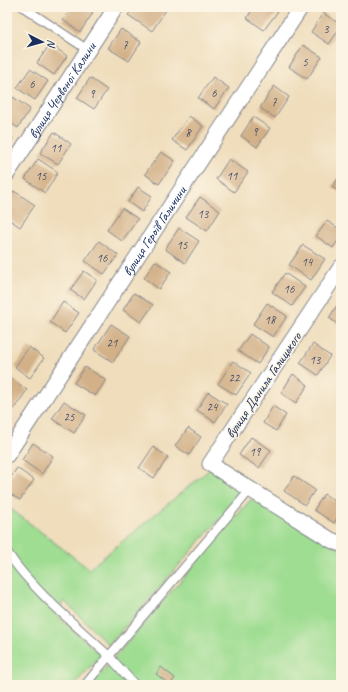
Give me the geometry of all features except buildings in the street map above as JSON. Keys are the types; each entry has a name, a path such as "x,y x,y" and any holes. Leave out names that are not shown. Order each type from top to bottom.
{"street":[{"name":"вулиця Червоної Калини","path":"7,174 116,7"},
{"name":"вулиця Героїв Галичини","path":"7,455 301,7"},
{"name":"вулиця Данила Галицького","path":"250,490 210,464 340,269"},
{"path":"250,490 330,540 341,544"}],"lane":[{"path":"23,7 88,50"},
{"path":"85,685 250,490"},
{"path":"7,552 20,570 38,589 108,656 135,685"},
{"path":"7,560 20,570"}],"green space":[{"path":"210,469 243,492 109,645 64,601 55,614 101,655 74,685 7,685 7,506 89,569"},
{"path":"251,499 341,549 341,685 91,685"}]}
